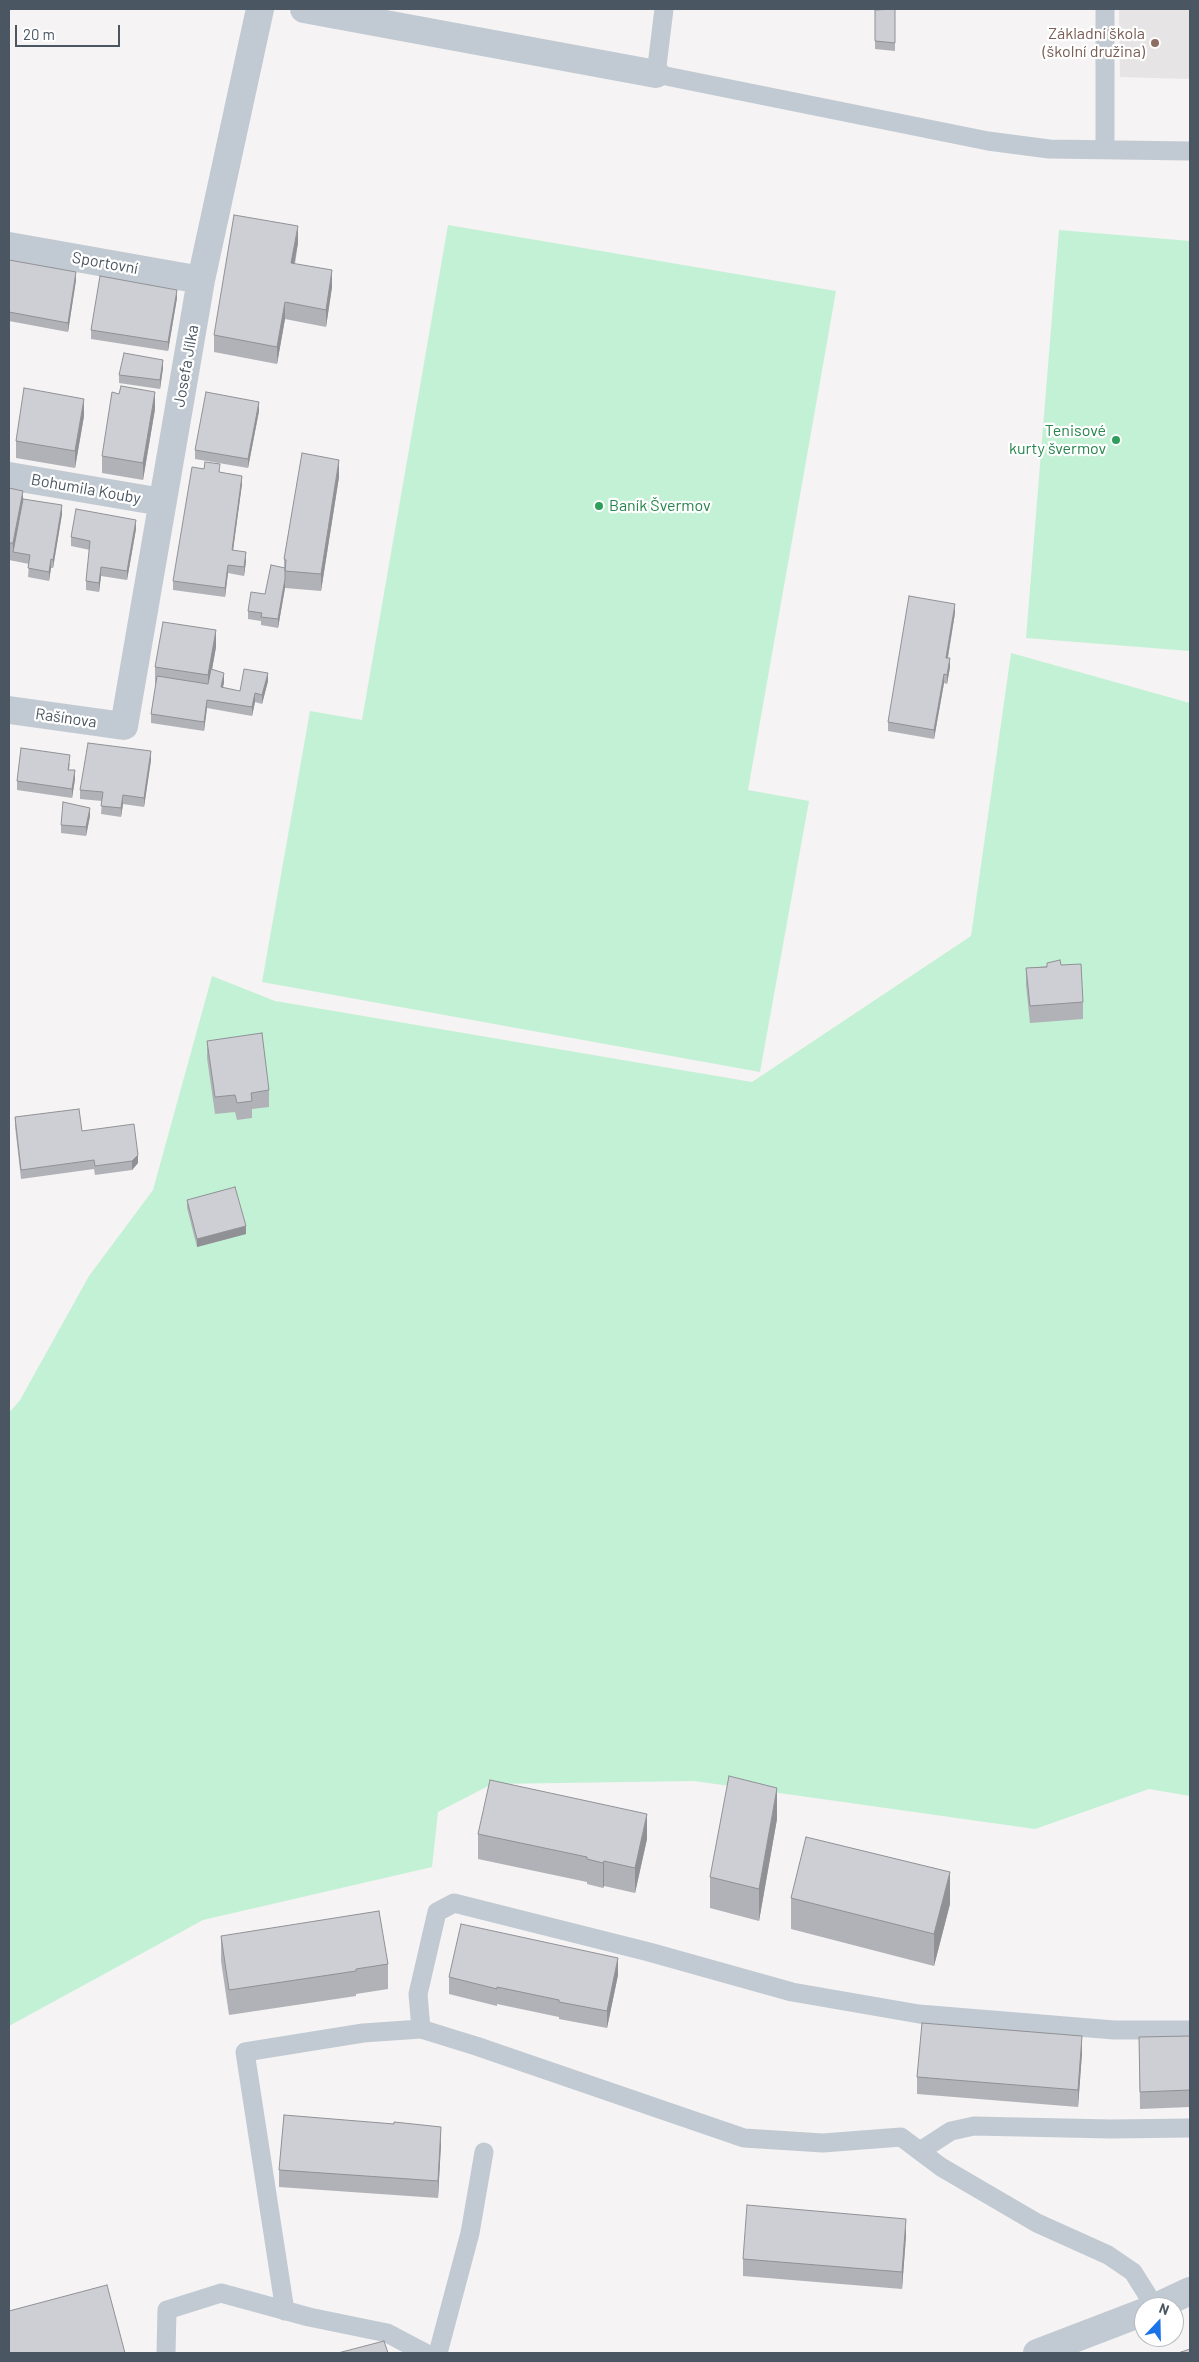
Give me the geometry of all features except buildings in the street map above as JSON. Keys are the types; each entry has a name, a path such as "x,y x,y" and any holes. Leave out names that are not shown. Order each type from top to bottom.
{"street":[{"name":"Josefa Jílka","path":"124,726 201,280 260,9"},
{"path":"304,9 656,74"},
{"name":"Sportovní","path":"9,246 201,280"},
{"name":"Bohumila Kouby","path":"9,476 162,502"},
{"name":"Rašínova","path":"9,710 124,726"},
{"path":"1037,2353 1134,2316"}],"lane":[{"path":"664,9 656,74 988,140 1049,149 1190,151"},
{"path":"1105,9 1106,149"},
{"path":"422,2029 418,1994 437,1912 454,1903 649,1952 792,1992 919,2014 1104,2029 1190,2030"},
{"path":"285,2310 245,2052 363,2033 422,2029 744,2138 823,2143 901,2137 941,2167 1037,2223 1108,2255 1133,2272 1149,2297"},
{"path":"920,2151 950,2131 974,2126 1111,2129 1190,2128"},
{"path":"438,2353 470,2233 484,2152"},
{"path":"166,2353 167,2310 220,2293 387,2333 426,2353"}],"shaded area":[{"name":"Základní škola (školní družina)","path":"1119,9 1190,9 1190,79 1120,77"}],"green space":[{"path":"448,225 836,291 748,790 809,801 760,1072 262,982 310,711 362,720"},
{"name":"Tenisové kurty švermov","path":"1059,230 1190,241 1190,651 1026,638"},
{"path":"1011,653 1190,703 1190,1796 1149,1789 1035,1829 694,1781 492,1784 438,1812 432,1867 203,1920 9,2026 9,1413 20,1400 89,1276 153,1190 212,976 275,1001 752,1082 971,936"}],"place":[{"name":"Základní škola (školní družina)","path":"1155,43"},
{"name":"Tenisové kurty švermov","path":"1116,440"},
{"name":"Baník Švermov","path":"599,506"}]}
